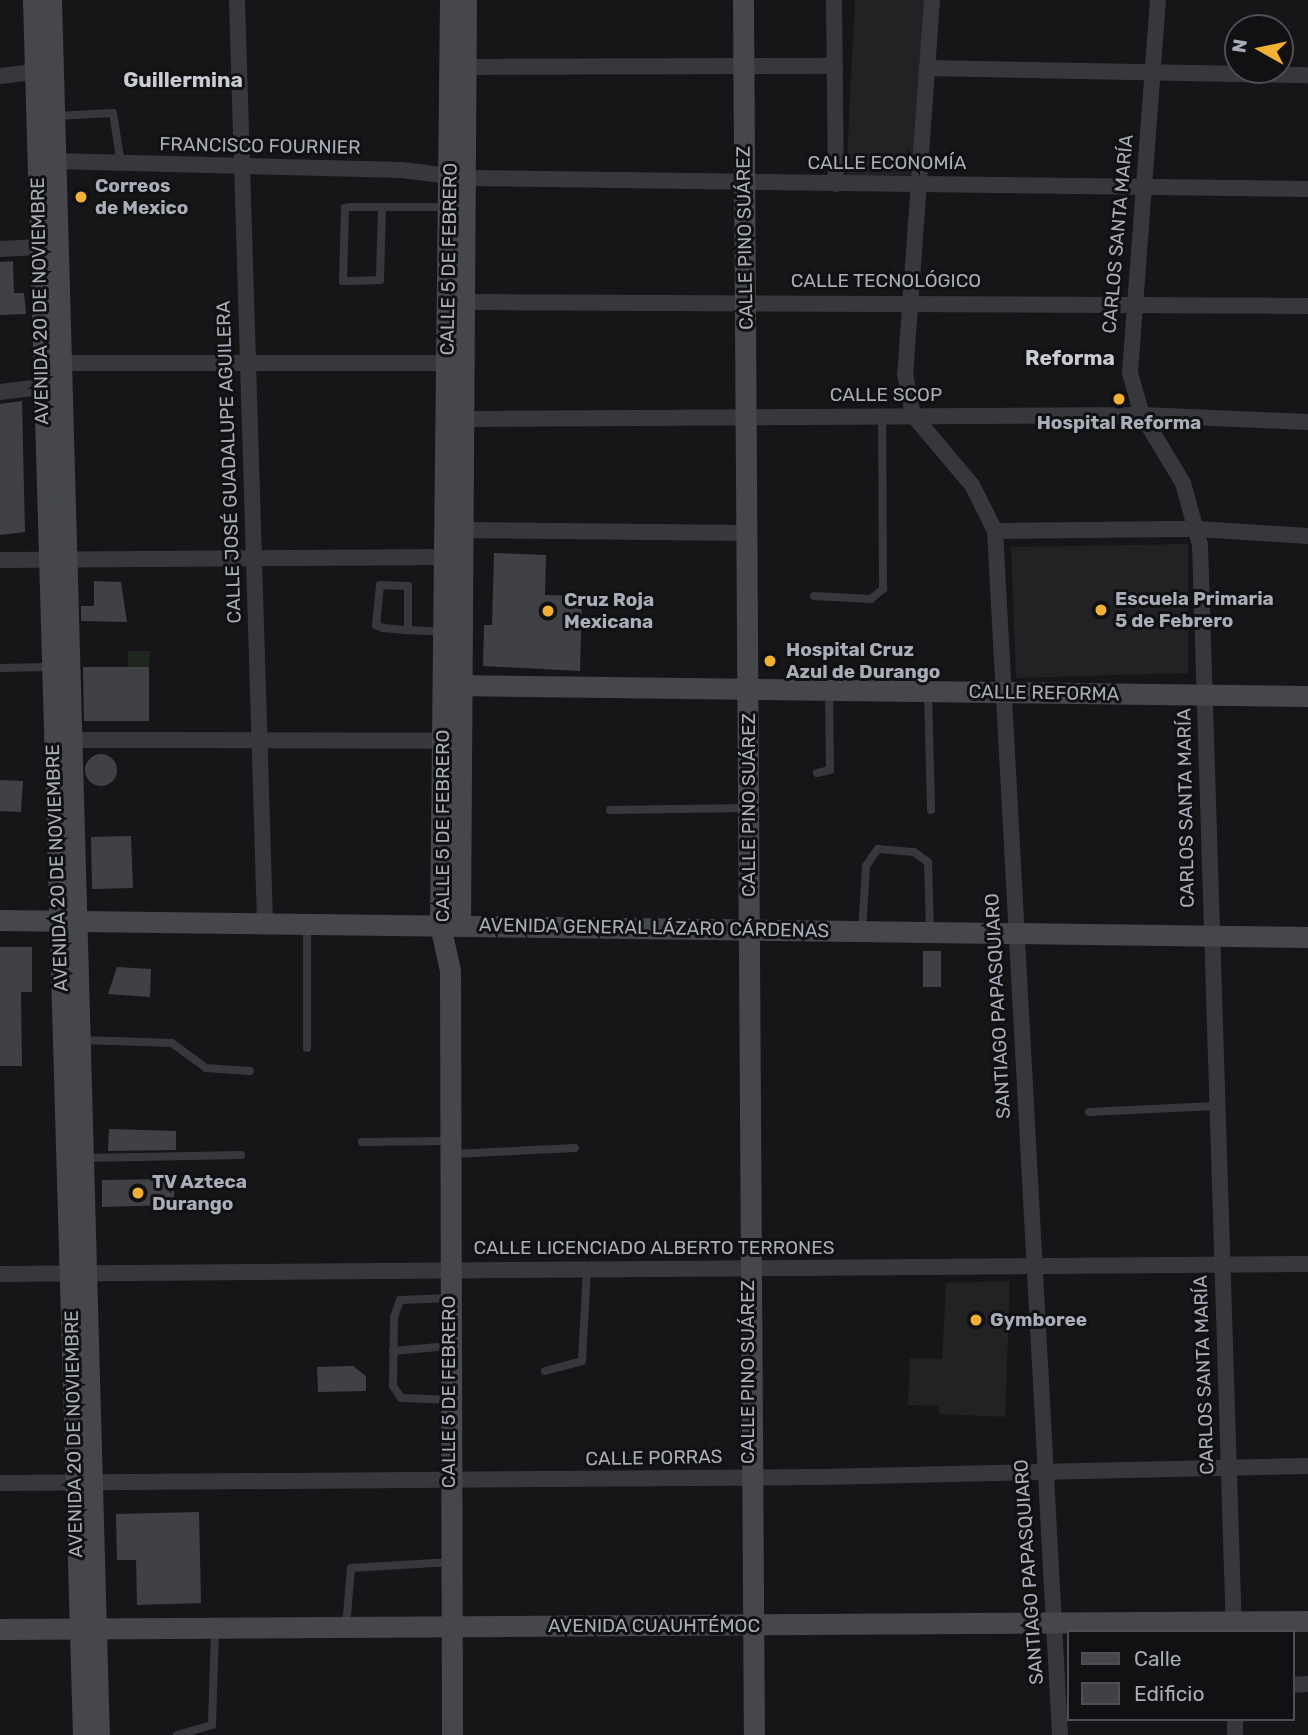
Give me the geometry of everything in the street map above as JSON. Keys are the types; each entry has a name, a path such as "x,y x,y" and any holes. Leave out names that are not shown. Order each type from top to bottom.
{"street":[{"name":"AVENIDA 20 DE NOVIEMBRE","path":"33,0 42,384 70,740 66,920 79,1040 83,1158 78,1274"},
{"name":"AVENIDA 20 DE NOVIEMBRE","path":"51,0 58,366 56,557 51,667 66,920 88,1628 99,1735"},
{"path":"228,0 237,0"},
{"name":"CALLE JOSÉ GUADALUPE AGUILERA","path":"237,0 265,923"},
{"name":"CALLE 5 DE FEBRERO","path":"450,0 465,302 456,363 464,419 463,530 454,632 450,925 452,1735"},
{"name":"CALLE 5 DE FEBRERO","path":"454,632 446,556 456,363 450,207 458,178 466,0"},
{"name":"CALLE PINO SUÁREZ","path":"743,0 749,688 747,1269 754,1735"},
{"path":"834,0 836,184"},
{"name":"SANTIAGO PAPASQUIARO","path":"932,0 916,185 905,374 913,415 972,485 995,531 1014,934 1060,1735"},
{"name":"CARLOS SANTA MARÍA","path":"1158,0 1132,303 1130,373 1142,415 1183,483 1199,529 1234,1626"},
{"path":"465,67 835,66"},
{"path":"927,68 1152,75 1308,75"},
{"path":"0,76 35,72"},
{"name":"FRANCISCO FOURNIER","path":"54,161 402,170 458,178"},
{"name":"CALLE ECONOMÍA","path":"458,178 1308,189"},
{"path":"0,249 38,247"},
{"name":"CALLE TECNOLÓGICO","path":"465,302 1132,303 1308,306"},
{"path":"0,392 42,384 58,366 456,363"},
{"name":"CALLE SCOP","path":"464,419 1142,415 1308,422"},
{"path":"995,531 1199,529 1308,536"},
{"path":"463,530 748,533"},
{"path":"0,560 254,555 446,556"},
{"name":"CALLE REFORMA","path":"453,685 1308,696"},
{"path":"70,740 452,741"},
{"name":"AVENIDA GENERAL LÁZARO CÁRDENAS","path":"0,919 1308,937"},
{"name":"CALLE LICENCIADO ALBERTO TERRONES","path":"0,1274 1308,1264"},
{"name":"CALLE PORRAS","path":"0,1483 450,1482 1044,1474 1308,1466"},
{"name":"AVENIDA CUAUHTÉMOC","path":"0,1629 1053,1623 1234,1626 1308,1620"},
{"name":"AVENIDA 20 DE NOVIEMBRE","path":"83,1735 88,1628"}],"lane":[{"path":"53,117 113,113 121,164"},
{"path":"382,207 380,281 343,281 342,211 382,207 450,207"},
{"path":"814,596 871,599 883,589 882,416"},
{"path":"408,630 408,586 380,585 375,623 408,630 454,632"},
{"path":"0,668 51,667"},
{"path":"817,773 830,770 829,689"},
{"path":"928,690 931,810"},
{"path":"610,810 749,808"},
{"path":"862,931 866,866 878,849 914,852 928,862 930,932"},
{"path":"307,923 307,1048"},
{"path":"79,1040 172,1043 206,1068 250,1071"},
{"path":"1089,1112 1216,1106"},
{"path":"362,1142 449,1147 575,1148"},
{"path":"83,1158 241,1155"},
{"path":"545,1371 582,1361 587,1270"},
{"path":"449,1298 400,1300 393,1351 396,1393 450,1400"},
{"path":"393,1351 449,1346"},
{"path":"346,1627 351,1568 451,1562"},
{"path":"177,1735 212,1725 215,1628"}],"shaded area":[{"path":"855,0 928,0 912,175 846,177"},
{"name":"Escuela Primaria 5 de Febrero","path":"1188,544 1188,673 1016,678 1011,547"},
{"path":"128,651 150,651 149,667 128,668"},
{"name":"Gymboree","path":"1010,1281 1005,1417 939,1414 938,1406 908,1405 910,1358 942,1359 946,1283"}],"building":[{"path":"13,261 14,293 24,293 26,314 0,315 0,262"},
{"path":"22,401 25,532 0,535 0,404"},
{"name":"Cruz Roja Mexicana","path":"494,553 546,555 545,595 582,596 580,671 483,666 484,625 492,625"},
{"path":"94,581 121,582 127,622 81,621 81,606 94,606"},
{"path":"83,667 149,667 149,721 84,721"},
{"path":"101,754 113,758 117,770 113,782 101,786 89,782 85,770 89,758"},
{"path":"0,780 23,781 21,812 0,811"},
{"path":"131,836 133,888 92,889 91,837"},
{"path":"0,947 32,947 32,992 21,992 22,1066 0,1066"},
{"path":"923,951 941,951 941,987 923,987"},
{"path":"117,967 151,969 150,997 108,994"},
{"path":"109,1129 176,1131 176,1150 108,1151"},
{"name":"TV Azteca Durango","path":"174,1179 174,1205 102,1207 102,1180"},
{"path":"353,1366 366,1376 366,1391 318,1392 317,1367"},
{"path":"199,1512 201,1603 137,1605 136,1560 117,1560 116,1514"}],"place":[{"name":"Correos de Mexico","path":"81,197"},
{"name":"Hospital Reforma","path":"1119,399"},
{"name":"Escuela Primaria 5 de Febrero","path":"1101,610"},
{"name":"Cruz Roja Mexicana","path":"548,611"},
{"name":"Hospital Cruz Azul de Durango","path":"770,661"},
{"name":"TV Azteca Durango","path":"138,1193"},
{"name":"Gymboree","path":"976,1320"}],"district":[{"name":"Guillermina","path":"183,80"},
{"name":"Reforma","path":"1070,358"}]}
